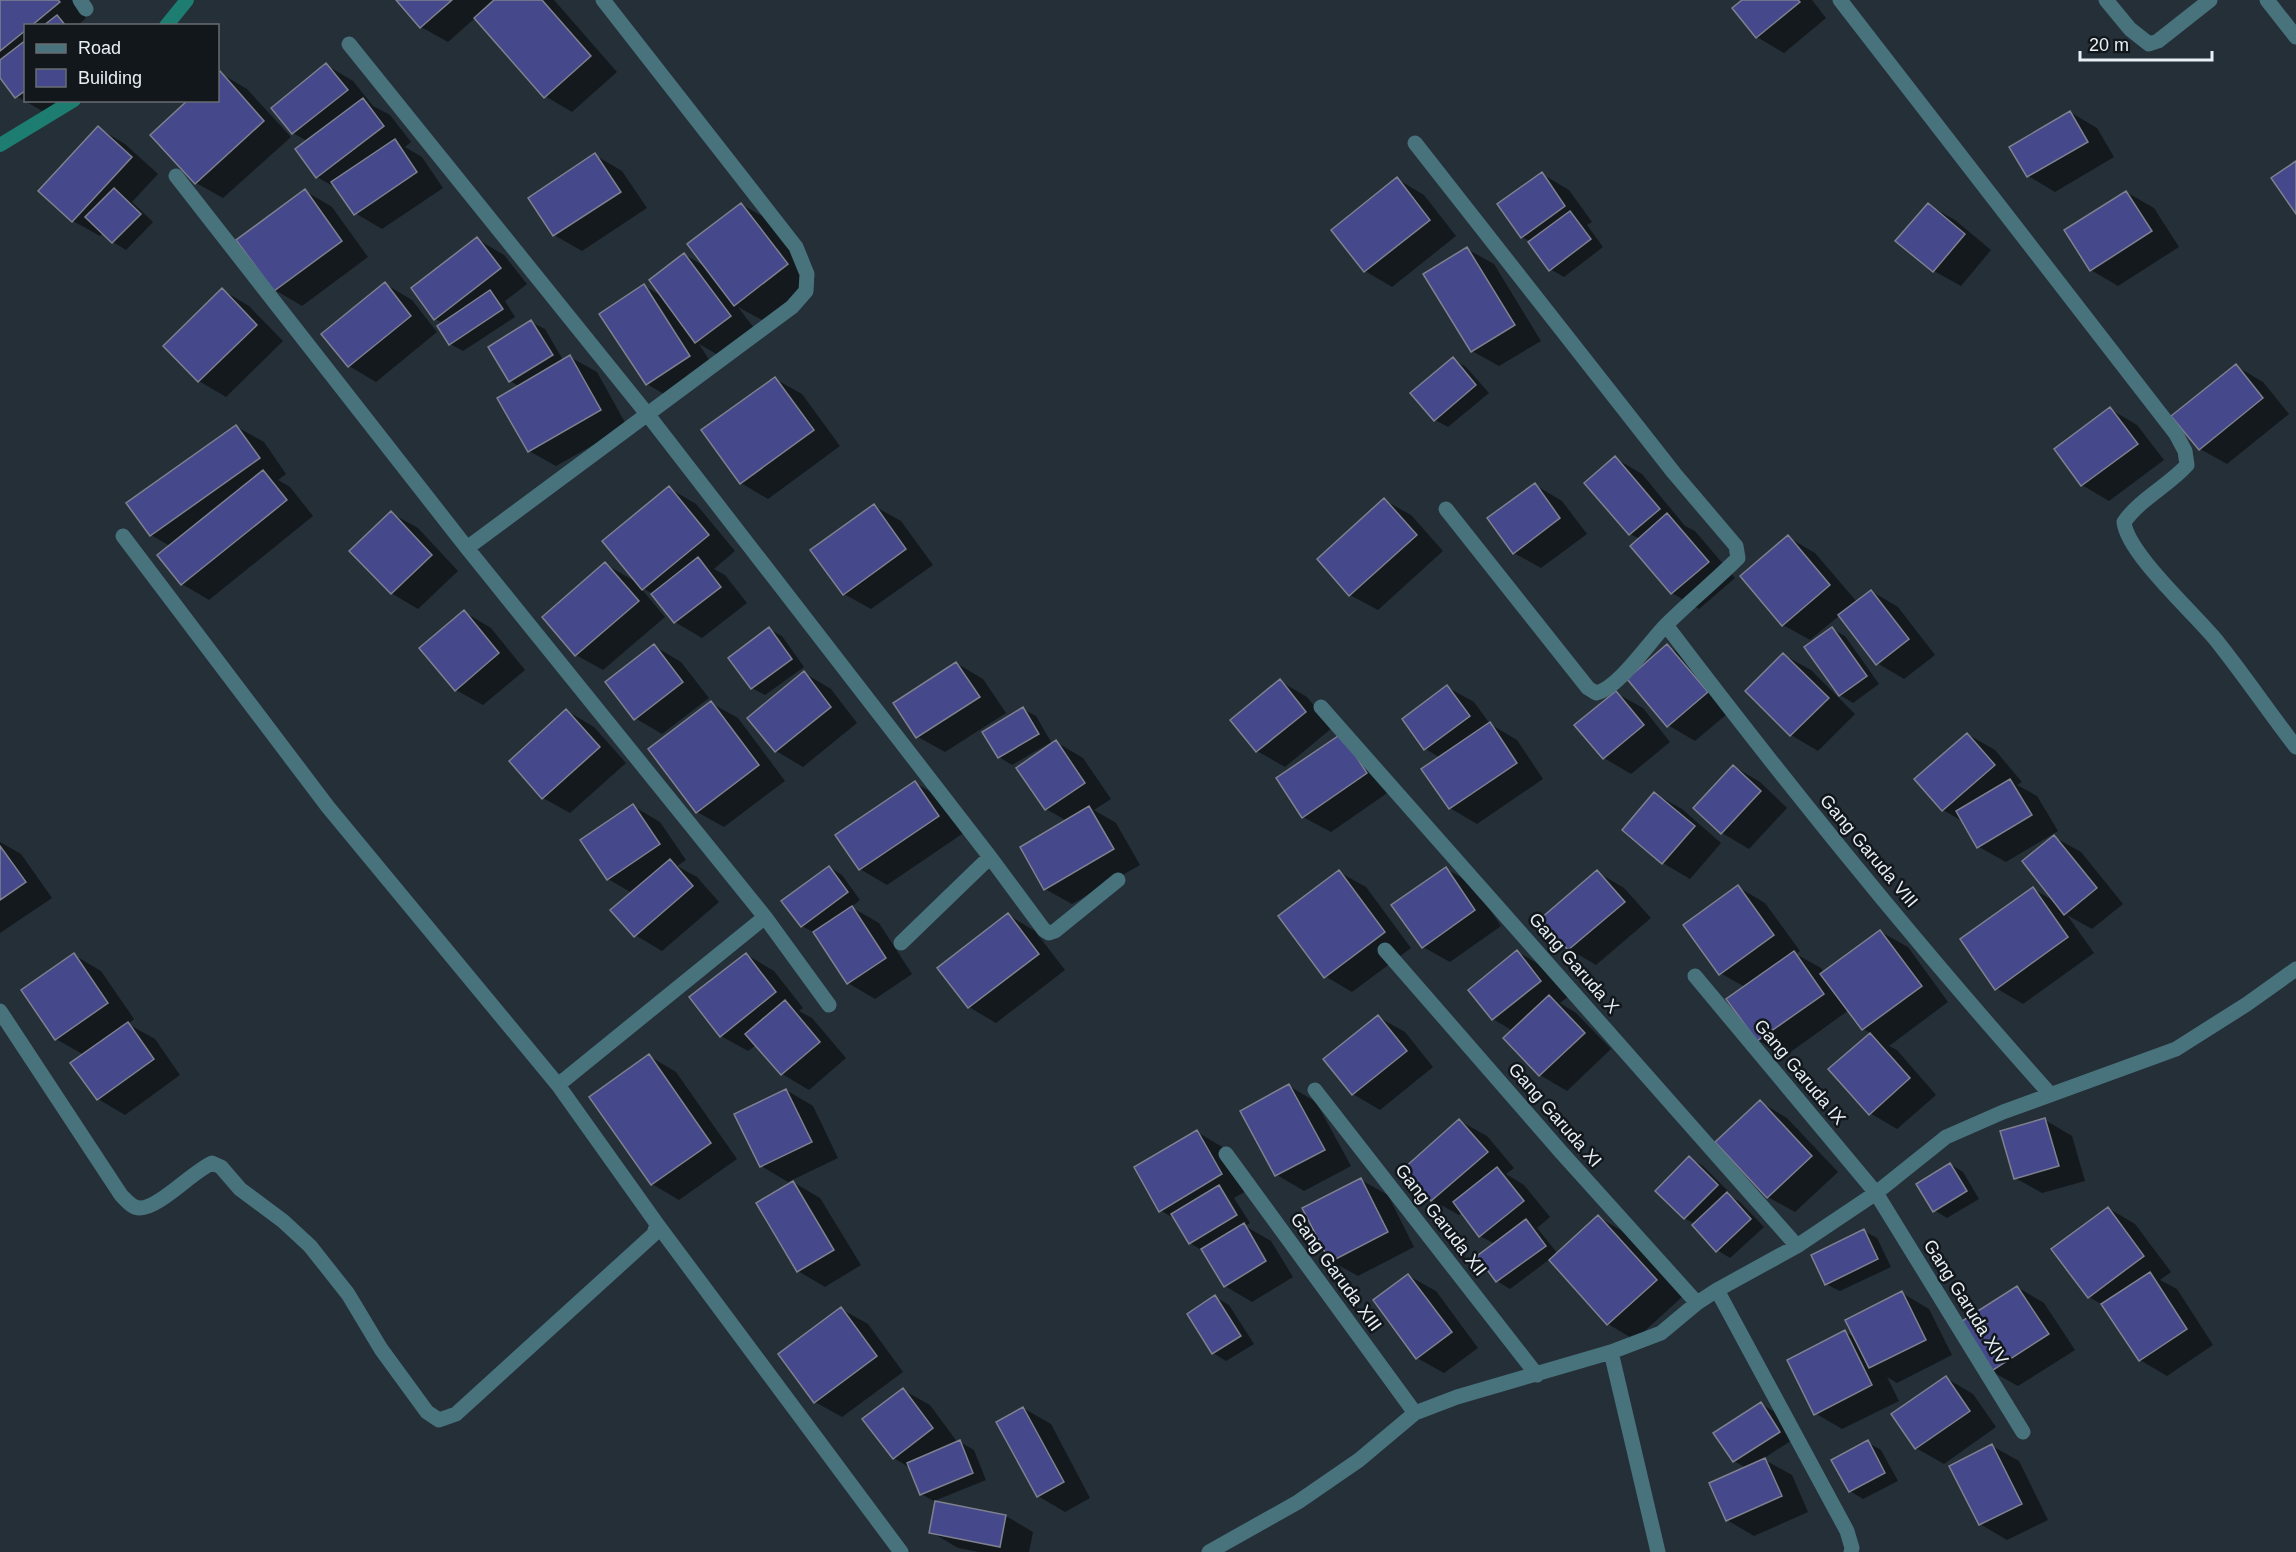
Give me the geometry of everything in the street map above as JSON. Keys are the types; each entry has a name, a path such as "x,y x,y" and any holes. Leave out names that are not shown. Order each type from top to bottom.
{"street":[{"path":"467,548 792,307 806,291 807,274 796,247 603,0"},
{"path":"1840,0 2176,434 2185,451 2187,465 2173,480 2130,513 2124,522 2125,529 2135,549 2216,640 2296,747"},
{"path":"2106,0 2130,29 2149,44 2158,41 2210,0"},
{"path":"2266,0 2296,37"},
{"path":"349,44 648,415 1044,930 1049,933 1055,932 1118,880"},
{"path":"1415,143 1674,473 1736,546 1738,558 1666,625 1614,684 1603,692 1596,693 1588,688 1446,509"},
{"path":"176,176 467,548 765,917 829,1005"},
{"path":"123,536 328,807 558,1085 657,1224 901,1552"},
{"name":"Gang Garuda VIII","path":"1666,625 1769,761 1976,1011 2050,1094"},
{"name":"Gang Garuda X","path":"1321,707 1797,1245"},
{"path":"901,943 990,857"},
{"path":"558,1085 765,917"},
{"name":"Gang Garuda XI","path":"1385,950 1553,1143 1697,1303"},
{"path":"1209,1552 1298,1502 1359,1460 1415,1413 1457,1397 1611,1352 1661,1333 1697,1303 1797,1245 1876,1193 1946,1137 2050,1094 2176,1049 2247,1004 2296,969"},
{"name":"Gang Garuda IX","path":"1695,976 1876,1193"},
{"path":"0,1011 121,1195 133,1206 140,1208 149,1206 201,1168 212,1163 221,1167 240,1189 283,1221 310,1246 348,1294 381,1349 427,1413 439,1420 456,1414 654,1234 657,1224"},
{"name":"Gang Garuda XII","path":"1314,1090 1537,1375"},
{"name":"Gang Garuda XIII","path":"1226,1154 1415,1413"},
{"name":"Gang Garuda XIV","path":"1876,1193 2023,1432"},
{"path":"1718,1290 1847,1531 1851,1552"},
{"path":"1611,1352 1658,1552"}],"building":[{"path":"0,0 58,0 60,2 33,24 24,24 24,32 0,51"},
{"path":"396,0 452,0 420,28"},
{"path":"494,0 542,0 591,56 544,98 474,18"},
{"path":"1742,0 1798,0 1800,2 1756,38 1732,8"},
{"path":"57,15 64,24 46,24"},
{"path":"24,42 24,91 15,98 0,78 0,60"},
{"path":"326,63 348,90 292,134 271,108"},
{"path":"219,72 264,121 195,184 150,135 186,102 219,102"},
{"path":"363,98 384,126 316,178 295,149"},
{"path":"2070,111 2088,142 2027,177 2009,147"},
{"path":"98,126 132,157 72,222 38,191"},
{"path":"395,139 417,172 354,215 331,182"},
{"path":"595,153 621,192 553,236 528,198"},
{"path":"2296,161 2296,214 2271,178"},
{"path":"1542,172 1565,206 1521,238 1497,204"},
{"path":"1397,177 1430,220 1364,272 1331,230"},
{"path":"114,188 141,214 112,243 85,217"},
{"path":"305,189 342,241 274,291 236,240"},
{"path":"2126,191 2152,231 2090,271 2064,230"},
{"path":"741,203 788,264 734,306 687,244"},
{"path":"1928,203 1965,234 1933,272 1895,241"},
{"path":"1570,211 1591,239 1549,271 1528,242"},
{"path":"477,237 501,268 434,320 411,288"},
{"path":"1467,247 1515,325 1471,352 1423,274"},
{"path":"684,253 731,316 695,343 649,280"},
{"path":"385,282 411,316 348,367 321,334"},
{"path":"644,284 690,356 646,385 599,314"},
{"path":"222,288 257,325 198,382 163,346"},
{"path":"490,290 503,309 449,345 437,326"},
{"path":"531,320 553,355 509,382 488,347"},
{"path":"570,355 601,410 528,452 497,398"},
{"path":"1453,357 1476,385 1434,421 1410,393"},
{"path":"2236,364 2263,398 2199,450 2171,416"},
{"path":"775,377 814,430 740,484 701,430"},
{"path":"2110,407 2138,444 2081,486 2054,449"},
{"path":"236,425 260,458 150,536 126,503"},
{"path":"1615,456 1660,509 1629,535 1584,483"},
{"path":"263,470 287,500 181,585 157,555"},
{"path":"1535,483 1560,518 1513,554 1487,518"},
{"path":"669,486 709,535 642,590 602,541"},
{"path":"1384,498 1417,535 1349,596 1317,559"},
{"path":"874,504 906,549 843,595 810,550"},
{"path":"391,511 432,555 391,594 349,551"},
{"path":"1667,513 1709,562 1671,594 1630,546"},
{"path":"1788,535 1830,585 1782,626 1740,576"},
{"path":"698,557 721,587 674,623 651,594"},
{"path":"605,562 639,601 575,656 542,617"},
{"path":"1871,590 1909,639 1876,665 1838,615"},
{"path":"464,610 499,653 455,691 419,648"},
{"path":"769,627 792,659 751,689 728,658"},
{"path":"1832,627 1867,676 1839,696 1804,647"},
{"path":"654,644 683,682 634,720 605,682"},
{"path":"1667,644 1708,692 1667,727 1627,679"},
{"path":"1783,653 1829,698 1790,736 1745,691"},
{"path":"956,662 980,697 916,738 893,703"},
{"path":"804,671 831,707 775,752 747,718"},
{"path":"1280,679 1306,712 1256,752 1230,720"},
{"path":"1447,685 1470,716 1424,750 1402,719"},
{"path":"1616,691 1644,725 1603,759 1574,725"},
{"path":"711,701 759,765 696,813 648,749"},
{"path":"1023,707 1039,734 998,758 982,732"},
{"path":"566,709 600,747 542,799 509,761"},
{"path":"1490,722 1517,763 1449,809 1421,769"},
{"path":"1967,733 1995,765 1942,811 1914,779"},
{"path":"1341,734 1367,773 1302,818 1276,778"},
{"path":"1056,740 1085,783 1045,810 1016,768"},
{"path":"1733,765 1761,791 1721,834 1693,808"},
{"path":"2010,779 2032,815 1977,848 1956,811"},
{"path":"915,781 939,816 859,870 835,835"},
{"path":"1654,792 1695,826 1662,864 1622,830"},
{"path":"633,804 660,844 607,880 580,840"},
{"path":"1089,806 1114,849 1044,890 1020,847"},
{"path":"2054,835 2097,888 2064,915 2022,861"},
{"path":"0,846 26,882 0,900"},
{"path":"670,859 693,886 634,937 610,910"},
{"path":"829,866 848,892 801,927 781,901"},
{"path":"1446,867 1475,910 1422,948 1391,905"},
{"path":"1339,870 1385,932 1324,978 1278,916"},
{"path":"1597,870 1625,902 1568,950 1540,919"},
{"path":"1738,885 1774,935 1719,975 1683,925"},
{"path":"2033,887 2068,937 1995,990 1960,939"},
{"path":"852,906 886,958 847,984 813,932"},
{"path":"1008,913 1039,954 968,1008 937,968"},
{"path":"1880,930 1922,986 1862,1030 1820,974"},
{"path":"1517,950 1541,981 1492,1020 1468,990"},
{"path":"1794,951 1824,994 1757,1041 1726,999"},
{"path":"74,953 108,1003 55,1040 21,990"},
{"path":"746,953 776,992 720,1037 689,997"},
{"path":"1549,995 1585,1033 1539,1076 1503,1038"},
{"path":"785,1000 820,1042 781,1075 745,1034"},
{"path":"1378,1015 1407,1051 1352,1095 1323,1059"},
{"path":"128,1022 154,1059 97,1100 70,1063"},
{"path":"1870,1033 1910,1078 1869,1115 1828,1069"},
{"path":"649,1054 711,1143 651,1185 589,1097"},
{"path":"1289,1084 1325,1150 1275,1176 1240,1111"},
{"path":"786,1089 812,1142 760,1167 734,1114"},
{"path":"1760,1100 1812,1156 1767,1198 1715,1142"},
{"path":"2045,1118 2059,1166 2014,1179 2000,1131"},
{"path":"1459,1119 1488,1152 1431,1201 1403,1169"},
{"path":"1197,1130 1222,1174 1159,1212 1134,1167"},
{"path":"1689,1156 1718,1185 1684,1219 1655,1191"},
{"path":"1950,1163 1967,1191 1933,1212 1916,1184"},
{"path":"1497,1167 1524,1201 1479,1237 1453,1202"},
{"path":"1361,1178 1388,1232 1330,1262 1302,1208"},
{"path":"793,1181 834,1250 797,1272 756,1203"},
{"path":"1219,1185 1237,1215 1189,1244 1171,1214"},
{"path":"1727,1192 1751,1219 1716,1252 1692,1225"},
{"path":"2108,1207 2144,1256 2088,1298 2051,1249"},
{"path":"1598,1215 1657,1280 1607,1325 1549,1260"},
{"path":"1526,1219 1546,1246 1496,1282 1477,1256"},
{"path":"1244,1223 1266,1261 1224,1287 1201,1249"},
{"path":"1864,1229 1878,1259 1825,1285 1811,1255"},
{"path":"2150,1272 2187,1329 2139,1361 2101,1304"},
{"path":"1408,1274 1452,1332 1416,1359 1373,1300"},
{"path":"2017,1286 2049,1334 1990,1372 1959,1323"},
{"path":"1902,1291 1926,1340 1869,1368 1845,1320"},
{"path":"1215,1295 1241,1336 1212,1354 1187,1314"},
{"path":"841,1307 877,1356 814,1403 778,1354"},
{"path":"1845,1330 1872,1385 1814,1415 1787,1360"},
{"path":"1946,1376 1970,1411 1915,1449 1891,1414"},
{"path":"903,1388 933,1428 893,1459 862,1419"},
{"path":"1761,1402 1780,1432 1733,1462 1713,1433"},
{"path":"1023,1407 1064,1482 1037,1497 996,1422"},
{"path":"960,1440 973,1473 920,1495 907,1463"},
{"path":"1868,1440 1885,1473 1849,1492 1831,1460"},
{"path":"1992,1444 2022,1504 1979,1525 1949,1466"},
{"path":"1765,1458 1782,1496 1726,1521 1709,1483"},
{"path":"935,1501 1006,1515 1000,1547 929,1533"}],"waterway":[{"path":"168,24 187,0"},
{"path":"0,145 71,102"}]}
